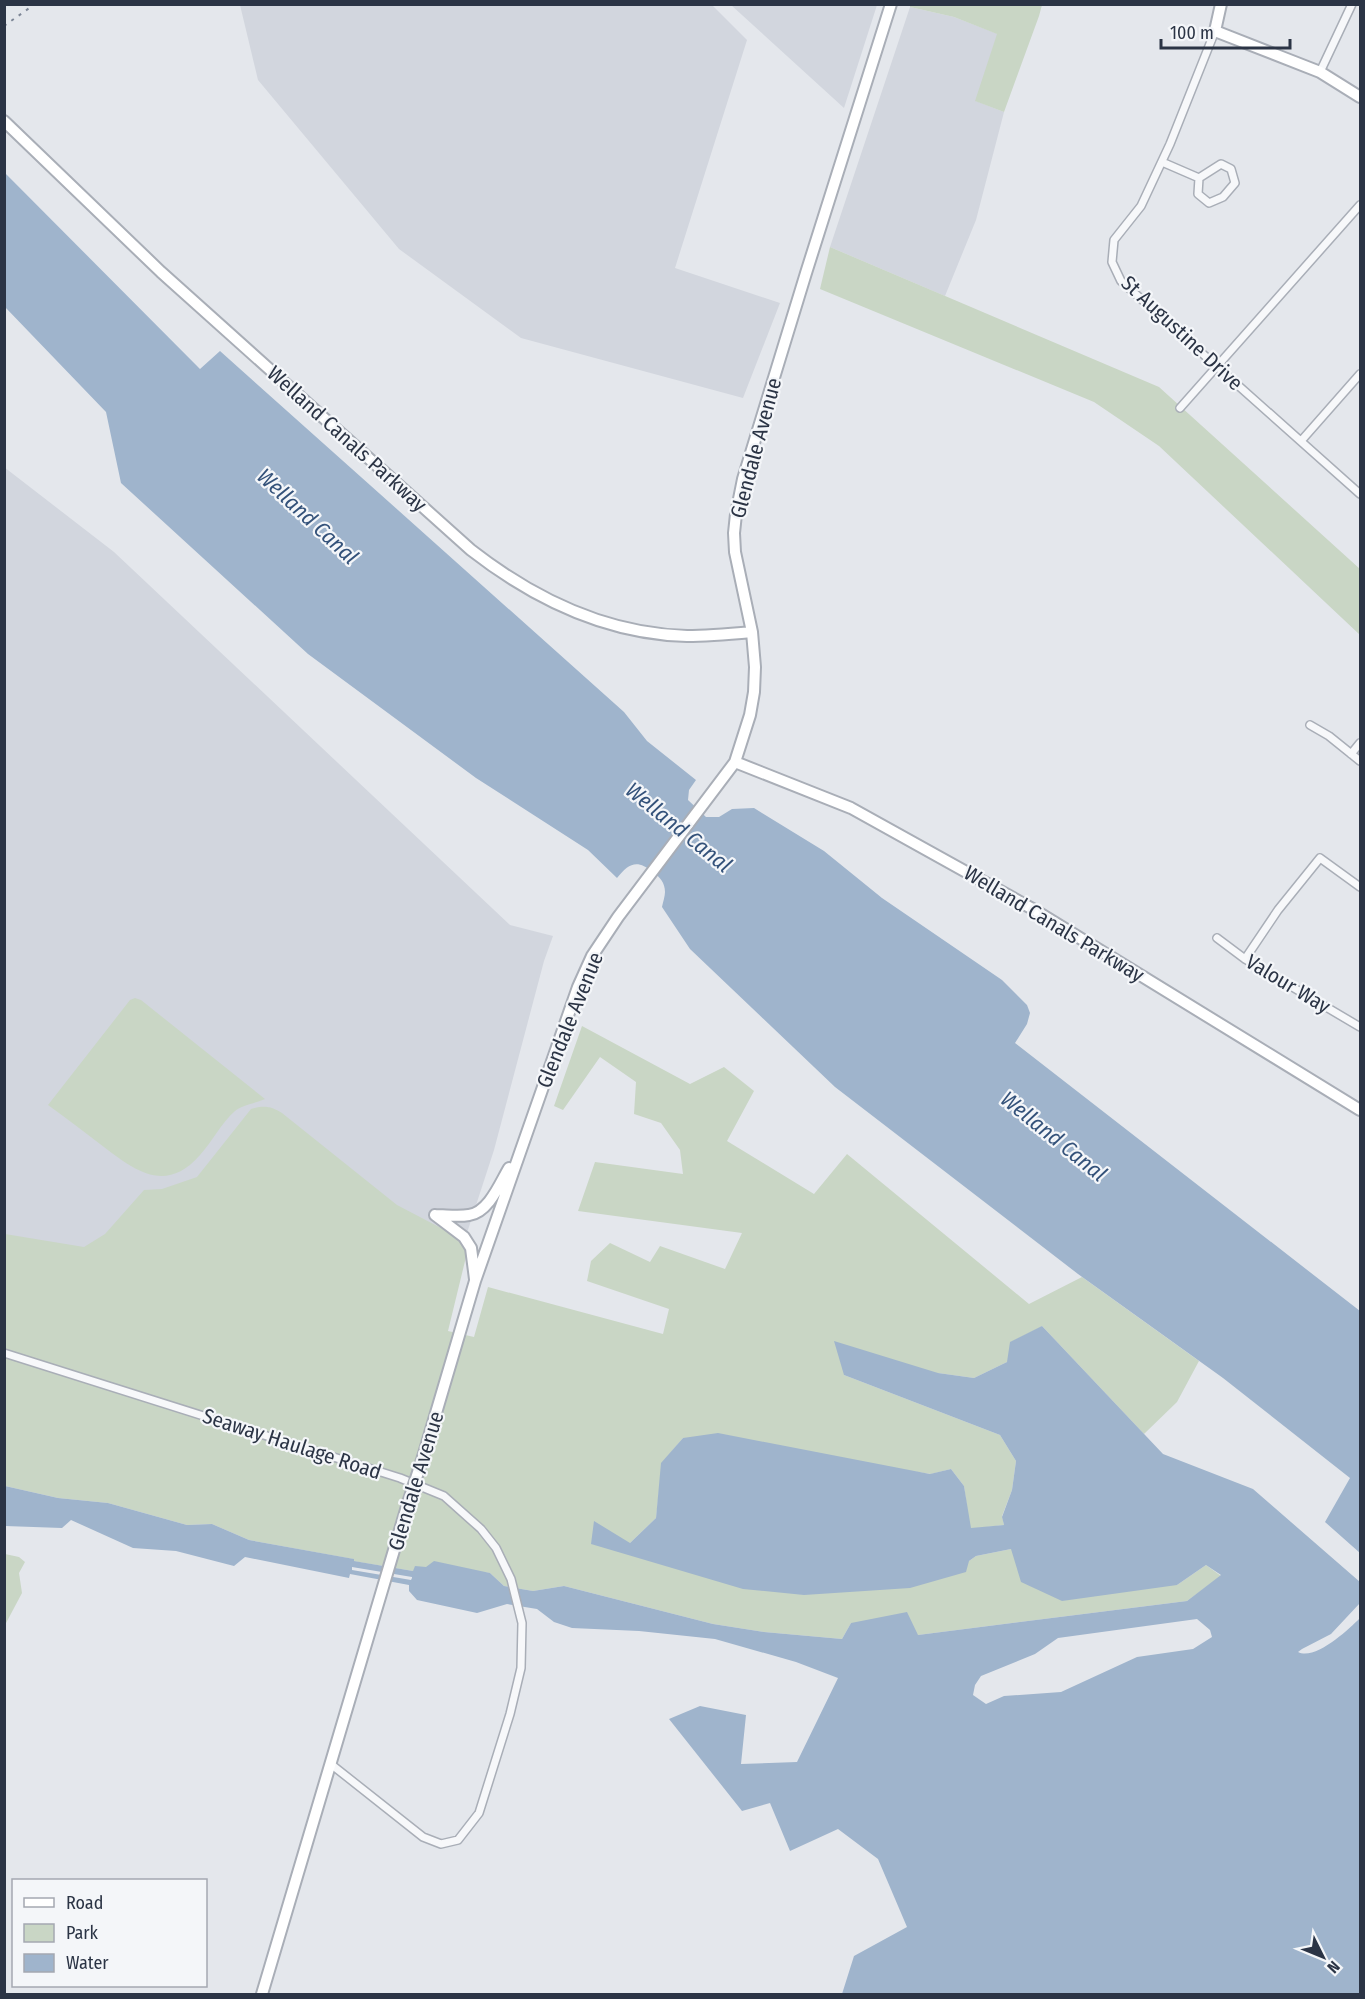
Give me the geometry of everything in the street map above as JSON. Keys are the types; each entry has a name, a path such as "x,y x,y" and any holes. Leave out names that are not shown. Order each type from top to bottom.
{"main road":[{"name":"Glendale Avenue","path":"262,1995 475,1281 578,987 592,956 618,917 735,762 750,715 755,667 752,632 735,543 736,514 743,479 891,4"},
{"name":"St Augustine Drive","path":"1215,31 1221,4"},
{"path":"1215,31 1320,72 1360,97"},
{"name":"Welland Canals Parkway","path":"4,121 161,272 471,550 508,578 549,602 624,628 693,636 752,632"},
{"name":"Welland Canals Parkway","path":"735,762 851,808 1011,897 1360,1110"},
{"path":"475,1281 471,1248 468,1242 458,1231 435,1215 472,1215 481,1210 522,1148"}],"street":[{"path":"1320,72 1352,4"},
{"name":"St Augustine Drive","path":"1215,31 1162,162 1141,206 1114,240 1112,262 1121,281 1360,494"},
{"path":"1162,162 1199,178"},
{"path":"1221,164 1231,169 1235,183 1223,197 1209,203 1198,194 1199,178 1221,164"},
{"path":"1180,408 1360,205"},
{"path":"1301,441 1360,374"},
{"path":"1310,725 1360,761"},
{"path":"1351,754 1360,743"},
{"path":"1245,959 1278,910 1320,858 1360,887"},
{"name":"Valour Way","path":"1216,938 1245,959 1360,1027"},
{"name":"Seaway Haulage Road","path":"4,1353 400,1478 444,1496 481,1529 496,1548 511,1579 522,1623 521,1668 510,1714 479,1813 458,1839 441,1844 423,1837 332,1765"}],"shaded area":[{"path":"240,5 712,5 747,40 675,268 780,303 743,398 521,338 399,249 258,80"},
{"path":"731,5 877,5 844,108"},
{"path":"910,7 954,17 998,34 976,101 1004,112 976,220 945,296 830,247"},
{"path":"4,467 114,552 510,925 553,936 544,961 494,1150 436,1328 5,1249"}],"green space":[{"path":"910,5 1042,5 1004,112 975,101 997,34 954,17 910,7"},
{"path":"830,247 1159,387 1360,569 1360,635 1159,446 1094,402 820,289"},
{"path":"135,998 141,1000 265,1099 235,1111 200,1155 187,1167 174,1174 162,1176 137,1169 113,1154 48,1105 130,1000"},
{"path":"582,1026 690,1084 724,1067 754,1091 727,1141 814,1194 847,1154 1029,1304 1082,1277 1199,1361 1177,1402 1144,1434 1042,1326 1007,1362 974,1378 938,1373 844,1375 1000,1435 1016,1461 1012,1490 1002,1516 1004,1525 970,1529 964,1486 951,1469 931,1474 683,1438 662,1463 656,1518 630,1543 592,1544 969,1561 976,1556 1011,1549 1177,1585 1206,1565 1221,1576 1187,1601 918,1635 851,1623 842,1639 764,1632 713,1624 564,1586 533,1591 504,1586 490,1573 426,1567 413,1571 353,1561 353,1559 249,1540 212,1524 187,1525 108,1503 58,1498 5,1486 5,1234 84,1247 105,1234 144,1190 162,1189 197,1177 251,1109 267,1107 282,1113 397,1205 462,1239 467,1247 466,1257 448,1331 474,1337 488,1287 663,1334 669,1309 587,1281 591,1261 610,1243 650,1262 660,1246 725,1269 742,1233 578,1211 595,1162 683,1174 680,1150 661,1123 634,1114 636,1082 600,1057 563,1110 554,1106"},
{"path":"5,1554 19,1557 25,1562 19,1573 22,1593 5,1625"}],"water":[{"name":"Welland Canal","path":"4,172 200,369 220,351 624,712 647,741 696,780 689,790 688,800 706,817 719,817 732,809 754,808 824,851 882,898 1002,980 1027,1005 1030,1013 1027,1024 1015,1043 1360,1311 1360,1553 1325,1522 1350,1478 1223,1378 1078,1274 835,1087 690,949 662,907 665,889 662,880 656,874 642,865 634,864 625,869 617,878 588,850 476,778 308,654 121,483 106,412 5,307"},
{"path":"1042,1326 1163,1454 1253,1489 1360,1582 1360,1603 1331,1634 1298,1652 1305,1654 1322,1648 1360,1618 1360,1994 842,1994 854,1956 907,1927 878,1859 838,1829 790,1851 770,1803 742,1811 669,1719 700,1706 746,1715 741,1764 797,1762 838,1678 796,1662 715,1639 639,1631 572,1628 554,1622 537,1609 507,1604 477,1613 417,1600 409,1591 409,1585 350,1574 349,1578 245,1557 234,1566 176,1551 133,1548 71,1520 62,1528 5,1526 5,1486 58,1498 108,1503 187,1525 212,1524 249,1540 354,1559 354,1561 413,1571 415,1566 426,1567 434,1561 490,1573 504,1586 533,1591 564,1586 713,1624 764,1632 842,1639 851,1623 907,1612 918,1635 1187,1601 1221,1575 1206,1565 1177,1585 1062,1601 1021,1582 1011,1549 976,1556 969,1561 966,1572 910,1588 804,1595 743,1589 591,1544 594,1521 630,1543 656,1518 661,1463 683,1438 718,1433 930,1474 951,1469 964,1486 971,1528 1004,1525 1002,1517 1012,1490 1016,1461 1000,1435 844,1375 834,1341 938,1373 974,1378 1007,1362 1010,1342","holes":["352,1567 412,1577 412,1578 411,1580 352,1570","1197,1619 1210,1630 1212,1637 1193,1649 1137,1657 1061,1692 1004,1696 986,1704 973,1695 975,1685 981,1676 1035,1654 1058,1638"]}],"railway":[{"path":"4,26 35,4"}]}
